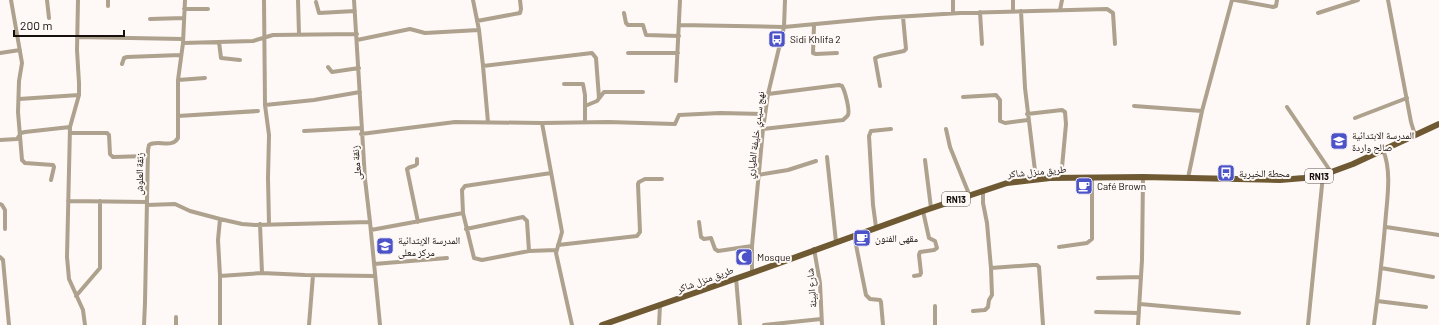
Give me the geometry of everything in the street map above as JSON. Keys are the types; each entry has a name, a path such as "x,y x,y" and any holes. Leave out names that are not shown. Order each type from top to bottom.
{"main road":[{"name":"طريق منزل شاكر","path":"605,324 752,273 923,210 1007,183 1036,179 1061,178 1143,177 1280,180 1299,179 1323,175 1353,164 1439,124"}],"street":[{"path":"11,0 22,63 19,80 19,137 22,161 25,163 53,164 54,167 51,180"},
{"path":"47,0 49,18"},
{"path":"78,0 77,37 79,95 70,127 67,257 68,272 76,296 83,310 85,325"},
{"path":"108,0 108,6"},
{"name":"زنقة العلوش","path":"144,325 148,147 152,143 172,143 176,141 178,80 183,41 185,0"},
{"path":"264,0 263,38 265,105 269,135 269,224"},
{"path":"298,0 299,34"},
{"name":"زنقة معلى","path":"354,0 359,68 361,134 380,325"},
{"path":"473,0 479,30 488,122"},
{"path":"477,21 520,14 520,0"},
{"path":"676,80 680,0"},
{"name":"نهج سيدي خليفة الطياري","path":"752,273 752,246 763,129 768,94 784,27 785,0"},
{"path":"953,0 953,13"},
{"path":"1013,0 1014,11"},
{"path":"1060,10 1062,0"},
{"path":"1188,178 1202,111 1232,0"},
{"path":"1236,0 1274,7 1277,0"},
{"path":"1318,13 1358,0"},
{"path":"1388,0 1415,136"},
{"path":"316,2 319,13 355,11"},
{"path":"184,9 208,9"},
{"path":"679,26 784,27 953,13 1107,9 1114,13 1115,44"},
{"path":"1021,11 1027,114 1034,151 1036,179"},
{"path":"980,12 982,44"},
{"path":"624,13 626,23 628,25 643,25 646,35 679,36"},
{"path":"880,86 875,58 906,49 903,17"},
{"path":"150,19 184,18"},
{"path":"814,24 813,53 837,54"},
{"path":"357,40 410,29 425,33 479,30"},
{"path":"77,37 219,42 252,41 273,35 357,34"},
{"path":"219,42 221,58 240,60"},
{"path":"0,53 20,50"},
{"path":"628,53 678,53"},
{"path":"483,66 592,54 596,58 599,98"},
{"path":"122,64 123,60 127,57 180,55"},
{"path":"328,67 332,72 359,68"},
{"path":"178,80 205,78"},
{"path":"564,84 583,84 585,122"},
{"path":"763,129 843,120 848,113 845,91 842,86 839,85 768,94"},
{"path":"265,105 314,100 360,92"},
{"path":"585,106 596,102 604,92 643,92"},
{"path":"19,99 79,95"},
{"path":"963,97 996,95 1000,100 1000,121 1005,123 1028,120"},
{"path":"1355,118 1407,98"},
{"path":"1134,106 1202,111"},
{"path":"1287,107 1331,172"},
{"path":"1027,114 1062,110 1066,112 1061,178"},
{"path":"178,116 258,111"},
{"path":"361,134 448,122 585,122 675,124 677,117 680,115 720,113 765,114"},
{"path":"542,123 562,232 556,254 572,325"},
{"path":"0,140 15,140 21,133 25,132 70,127"},
{"path":"304,132 361,128"},
{"path":"876,227 873,205 869,136 871,131 890,129"},
{"path":"946,129 950,147 969,194"},
{"path":"70,133 107,133 109,135 110,154 112,156 148,156"},
{"path":"1374,325 1388,199 1387,170 1383,150"},
{"path":"827,158 836,242"},
{"path":"416,159 417,164 407,169 418,222"},
{"path":"925,160 931,208"},
{"path":"758,175 788,170 816,161"},
{"path":"551,173 465,186 462,190 463,214 473,256 477,260 637,236 640,232 638,184 645,179 662,179"},
{"path":"1308,325 1323,175"},
{"path":"1138,325 1141,277 1143,177"},
{"path":"1059,247 1087,243 1092,239 1092,178"},
{"path":"973,311 985,310 988,307 989,300 992,295 983,190"},
{"path":"68,201 175,204 190,211 242,224 370,222"},
{"path":"76,296 97,274 100,268 100,201"},
{"path":"0,204 5,210 5,229"},
{"path":"914,276 920,275 921,273 919,255 921,252 937,248 935,241 929,238 923,210"},
{"path":"371,230 463,214"},
{"path":"466,229 524,216 527,221 529,251"},
{"path":"220,219 218,240 220,325"},
{"path":"699,222 701,237 704,239 711,238 715,248 718,251 752,246"},
{"path":"260,224 262,272"},
{"path":"1386,227 1439,235"},
{"path":"854,236 866,295 870,299 880,300 883,325"},
{"name":"شارع البيئة","path":"814,250 820,283 822,325"},
{"path":"0,257 3,260 9,325"},
{"path":"374,264 447,258"},
{"path":"990,268 1033,265 1037,265 1039,267 1043,325"},
{"path":"1381,268 1433,277"},
{"path":"220,276 262,272 374,276"},
{"path":"308,325 313,275"},
{"path":"1098,278 1141,277"},
{"path":"736,278 740,325"},
{"path":"0,293 6,293"},
{"path":"1377,301 1426,307"},
{"path":"1140,304 1239,313"},
{"path":"658,325 660,305"},
{"path":"935,306 935,325"},
{"path":"1096,312 1139,313"},
{"path":"176,316 176,325"},
{"path":"764,325 821,319"}],"place":[{"name":"Sidi Khlifa 2","path":"777,39"},
{"name":"المدرسة الابتدائية صالح واردة","path":"1339,141"},
{"name":"محطة الخيرية","path":"1226,173"},
{"name":"Café Brown","path":"1084,186"},
{"name":"مقهى الفنون","path":"862,238"},
{"name":"المدرسة الإبتدائية مركز معلى","path":"385,246"},
{"name":"Mosque","path":"744,257"}]}
